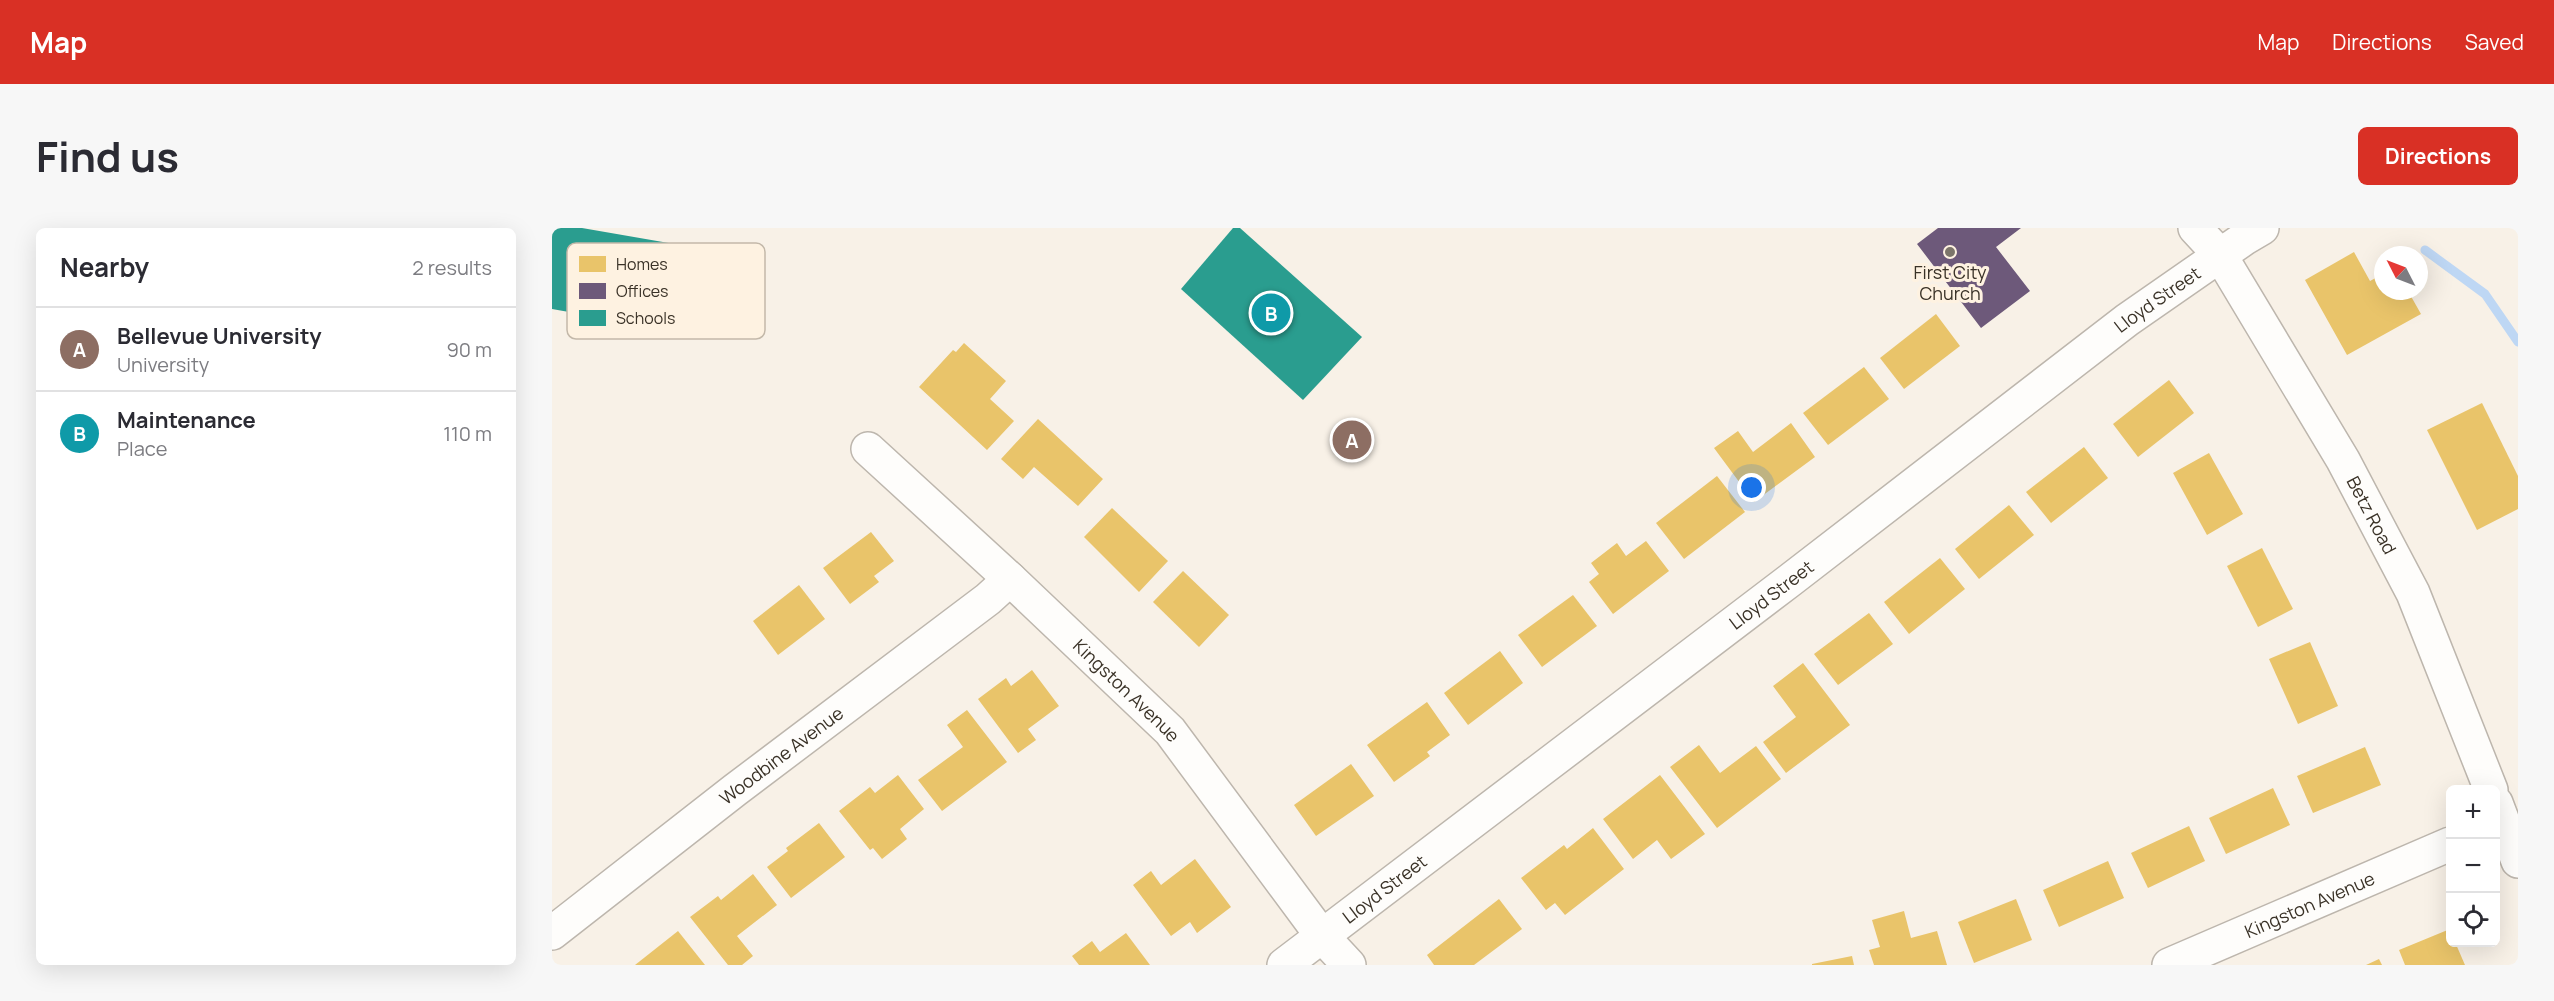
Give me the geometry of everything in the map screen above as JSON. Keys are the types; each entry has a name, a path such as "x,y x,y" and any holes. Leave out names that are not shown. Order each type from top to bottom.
{"street":[{"name":"Betz Road","path":"2195,228 2220,255 2343,460 2413,593 2489,785"},
{"name":"Lloyd Street","path":"1284,965 1790,581 2127,320 2262,228"},
{"name":"Kingston Avenue","path":"868,449 1010,579 1170,731 1322,936 1349,965"},
{"name":"Woodbine Avenue","path":"552,933 735,790 988,599 1010,579"},
{"path":"2500,820 2518,861"},
{"name":"Kingston Avenue","path":"2169,965 2446,846"}],"building: Homes":[{"path":"2354,252 2370,281 2374,279 2374,300 2413,300 2421,314 2347,355 2305,280"},
{"path":"1936,314 1960,346 1904,389 1880,358"},
{"path":"964,343 1006,381 990,399 1014,421 987,450 919,387 953,350 956,352"},
{"path":"1864,367 1889,399 1828,445 1803,413"},
{"path":"2169,380 2194,413 2138,457 2113,424"},
{"path":"2482,403 2518,476 2518,509 2477,530 2427,430"},
{"path":"1038,419 1103,479 1078,506 1034,467 1023,479 1001,459"},
{"path":"1791,423 1815,457 1754,502 1714,448 1738,431 1753,452"},
{"path":"2084,447 2108,478 2051,523 2026,492"},
{"path":"2209,453 2243,514 2207,535 2173,473"},
{"path":"1717,476 1745,512 1684,559 1656,523"},
{"path":"2009,505 2034,535 1979,579 1955,549"},
{"path":"1112,508 1168,561 1139,592 1084,537"},
{"path":"871,532 894,561 874,576 879,582 850,604 823,568"},
{"path":"1646,541 1669,571 1613,614 1589,582 1599,574 1591,563 1617,543 1626,556"},
{"path":"2262,548 2293,609 2258,627 2227,566"},
{"path":"1940,558 1965,589 1909,634 1884,602"},
{"path":"1183,571 1229,615 1199,647 1153,602"},
{"path":"799,585 825,619 778,655 753,621"},
{"path":"1573,595 1597,626 1542,667 1518,635"},
{"path":"1869,613 1893,644 1838,685 1814,654"},
{"path":"2310,642 2338,706 2298,724 2269,659"},
{"path":"1500,651 1523,683 1468,725 1444,693"},
{"path":"1803,663 1850,725 1786,773 1763,742 1796,717 1773,686"},
{"path":"1032,670 1059,706 1028,729 1036,740 1018,753 978,699 1006,678 1011,686"},
{"path":"1427,702 1450,735 1427,752 1430,756 1394,782 1367,745"},
{"path":"967,710 1007,762 942,811 918,780 963,747 947,725"},
{"path":"1699,745 1720,773 1756,746 1781,779 1717,828 1670,767"},
{"path":"2365,747 2381,785 2313,813 2297,776"},
{"path":"1351,764 1374,796 1316,836 1294,805"},
{"path":"898,775 924,809 900,829 907,839 882,859 873,848 870,850 839,811 870,787 875,793"},
{"path":"1660,775 1705,834 1671,859 1657,840 1633,859 1603,819"},
{"path":"2273,788 2290,825 2226,854 2209,818"},
{"path":"819,823 845,857 791,898 767,867 788,851 786,848"},
{"path":"2189,826 2205,861 2148,888 2131,853"},
{"path":"1593,828 1624,869 1565,915 1555,903 1546,910 1521,878 1564,845 1567,849"},
{"path":"1195,859 1231,907 1197,933 1190,922 1171,936 1133,885 1151,871 1161,885"},
{"path":"2108,861 2124,898 2059,927 2043,890"},
{"path":"753,874 777,905 737,936 753,956 742,965 728,965 690,917 718,896 721,900"},
{"path":"1499,899 1522,929 1474,965 1434,965 1427,955"},
{"path":"2016,899 2032,940 1974,963 1958,922"},
{"path":"1904,911 1911,938 1937,931 1947,965 1874,965 1869,950 1880,947 1872,920"},
{"path":"678,931 705,965 635,965"},
{"path":"2446,931 2446,947 2457,947 2465,965 2405,965 2399,950"},
{"path":"1126,933 1150,965 1079,965 1072,956 1092,941 1100,952"},
{"path":"1852,956 1854,965 1812,965 1812,964"},
{"path":"2379,959 2382,965 2366,965"}],"building: Offices":[{"path":"1938,228 2021,228 1996,247 2030,291 1981,328 1917,244"}],"building: Schools":[{"path":"552,228 582,228 669,243 567,243 567,312 552,309"},
{"path":"1233,228 1240,228 1362,337 1303,400 1181,289"}],"waterway":[{"path":"2428,252 2485,294 2518,342"}],"place":[{"name":"First City Church","path":"1950,252"},
{"name":"Maintenance","path":"1271,313"},
{"name":"Bellevue University","path":"1352,440"}]}
